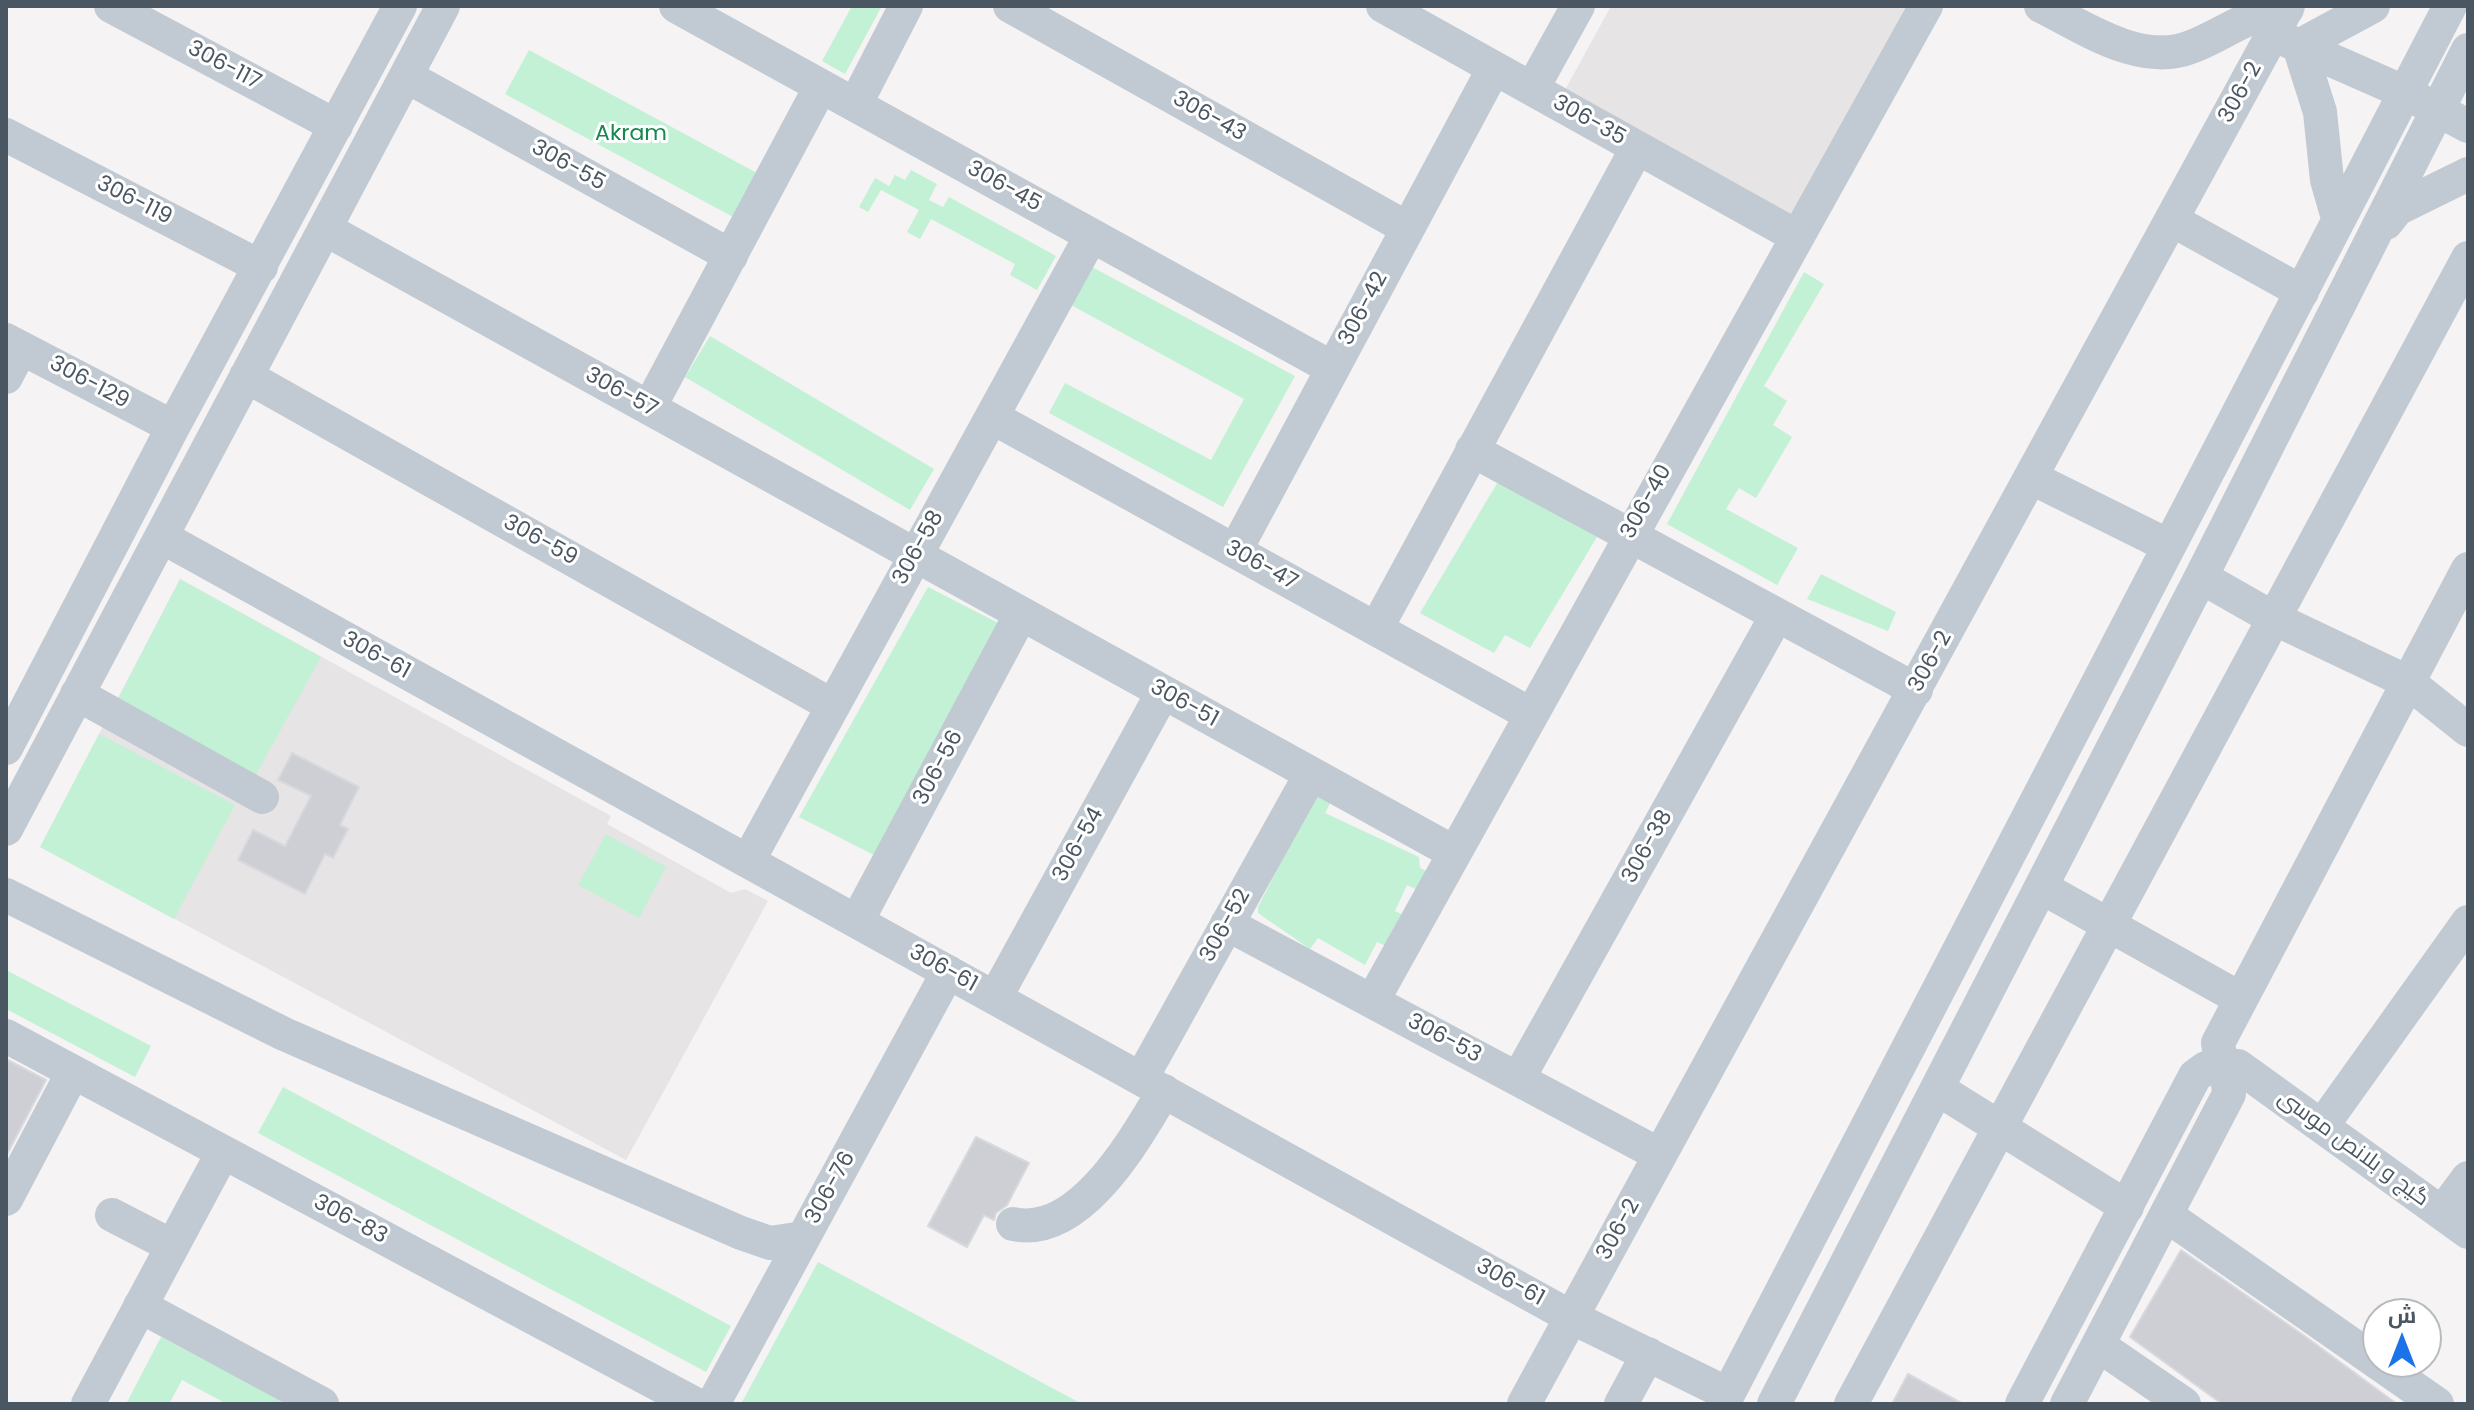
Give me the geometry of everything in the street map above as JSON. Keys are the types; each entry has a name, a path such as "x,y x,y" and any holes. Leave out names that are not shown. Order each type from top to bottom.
{"street":[{"path":"37,769 6,750 173,427 400,6"},
{"path":"6,829 246,376 327,230 443,6"},
{"name":"306-45","path":"676,6 1332,368"},
{"path":"855,105 906,6"},
{"name":"306-43","path":"1010,6 1407,228"},
{"name":"306-35","path":"1383,6 1796,236"},
{"path":"1532,89 1578,6"},
{"name":"306-40","path":"1373,1000 1628,535 1926,6"},
{"path":"2041,6 2114,42 2144,52 2189,49 2254,14 2287,24 2468,126"},
{"path":"2287,24 2373,6"},
{"path":"1726,1399 2450,6"},
{"name":"306-117","path":"119,8 336,126"},
{"path":"2287,24 2320,112 2327,180 2338,218"},
{"name":"306-2","path":"1524,1404 2172,220 2287,24"},
{"name":"306-55","path":"382,39 410,67 731,256"},
{"path":"1774,1404 1938,1089 2071,822 2201,577 2468,50"},
{"name":"306-42","path":"1235,551 1494,68"},
{"path":"649,408 821,86"},
{"name":"306-119","path":"6,135 261,267"},
{"path":"1376,629 1637,148"},
{"path":"2372,238 2397,209 2468,174"},
{"path":"2172,220 2302,292"},
{"name":"306-57","path":"327,230 916,555"},
{"name":"306-58","path":"748,861 1091,236"},
{"path":"1851,1404 2468,258"},
{"name":"306-129","path":"11,355 173,427"},
{"name":"306-59","path":"246,376 833,706"},
{"name":"306-47","path":"992,417 1530,714"},
{"path":"1472,450 1916,690"},
{"path":"2032,478 2169,546"},
{"name":"306-61","path":"162,537 1571,1317 1648,1354 1726,1399"},
{"name":"306-51","path":"916,555 1453,852"},
{"path":"2067,1404 2229,1094 2229,1066 2218,1043 2468,570"},
{"path":"2201,577 2273,618 2408,682 2468,730"},
{"name":"306-56","path":"857,921 1021,614"},
{"name":"306-38","path":"1518,1079 1777,615"},
{"name":"306-54","path":"995,998 1163,692"},
{"path":"77,694 262,797"},
{"name":"306-52","path":"1013,1224 1042,1225 1079,1206 1117,1161 1227,924 1311,774"},
{"path":"2033,805 2071,822"},
{"path":"2041,887 2241,999"},
{"path":"6,895 284,1034 741,1233 770,1243 803,1238"},
{"path":"2322,1126 2468,922"},
{"name":"306-53","path":"1227,924 1660,1155"},
{"name":"306-76","path":"713,1404 948,972"},
{"name":"306-83","path":"6,1036 695,1404"},
{"path":"2022,1404 2195,1076 2206,1068 2229,1066"},
{"name":"گيج و بلانص موسى","path":"2229,1066 2322,1126 2455,1222"},
{"path":"6,1199 73,1072"},
{"path":"1938,1089 2127,1207"},
{"path":"88,1404 223,1152"},
{"path":"2455,1222 2468,1178"},
{"path":"112,1215 172,1246"},
{"path":"2166,1215 2437,1404"},
{"path":"140,1306 322,1404"},
{"path":"2098,1345 2184,1404"},
{"path":"1621,1404 1648,1354"}],"shaded area":[{"path":"1611,6 1915,6 1799,220 1565,90"},
{"path":"180,579 611,816 607,824 731,893 745,889 768,901 626,1160 40,847"}],"green space":[{"path":"852,6 882,6 845,74 822,61"},
{"name":"Akram","path":"529,50 757,173 733,217 505,94"},
{"path":"911,170 937,184 929,200 943,207 949,197 1056,256 1037,290 1010,275 1015,264 931,219 920,239 907,232 919,210 881,190 868,212 859,207 875,178 889,186 895,175 905,180"},
{"path":"1092,267 1295,376 1223,507 1049,413 1065,383 1211,460 1244,399 1071,305"},
{"path":"1804,272 1824,284 1764,386 1787,401 1773,425 1792,437 1756,498 1739,488 1726,509 1798,548 1777,585 1667,524"},
{"path":"710,336 934,469 910,510 685,377"},
{"path":"1499,480 1597,537 1530,648 1505,635 1494,653 1420,613"},
{"path":"1821,574 1896,612 1888,631 1807,599"},
{"path":"180,579 321,657 254,778 116,703"},
{"path":"928,587 1006,627 876,856 799,817"},
{"path":"99,734 235,805 174,919 40,847"},
{"path":"1317,792 1333,798 1325,813 1419,857 1420,868 1434,874 1422,892 1407,885 1395,911 1403,915 1388,947 1377,942 1365,965 1318,938 1310,949 1258,913 1258,907"},
{"path":"606,834 666,867 639,918 578,885"},
{"path":"6,970 151,1046 135,1077 6,1009"},
{"path":"283,1087 731,1326 706,1372 258,1133"},
{"path":"818,1262 1082,1404 741,1404"},
{"path":"161,1337 289,1404 227,1404 182,1380 169,1404 126,1404"}],"building":[{"path":"292,753 359,787 340,825 348,829 333,858 325,854 305,894 238,860 253,830 285,846 311,796 278,780"},
{"path":"6,1059 46,1080 6,1156"},
{"path":"976,1137 1029,1163 1007,1205 996,1213 994,1220 984,1215 967,1247 928,1226"},
{"path":"2181,1250 2397,1404 2222,1404 2130,1337"},
{"path":"1908,1374 1963,1404 1892,1404"}]}
